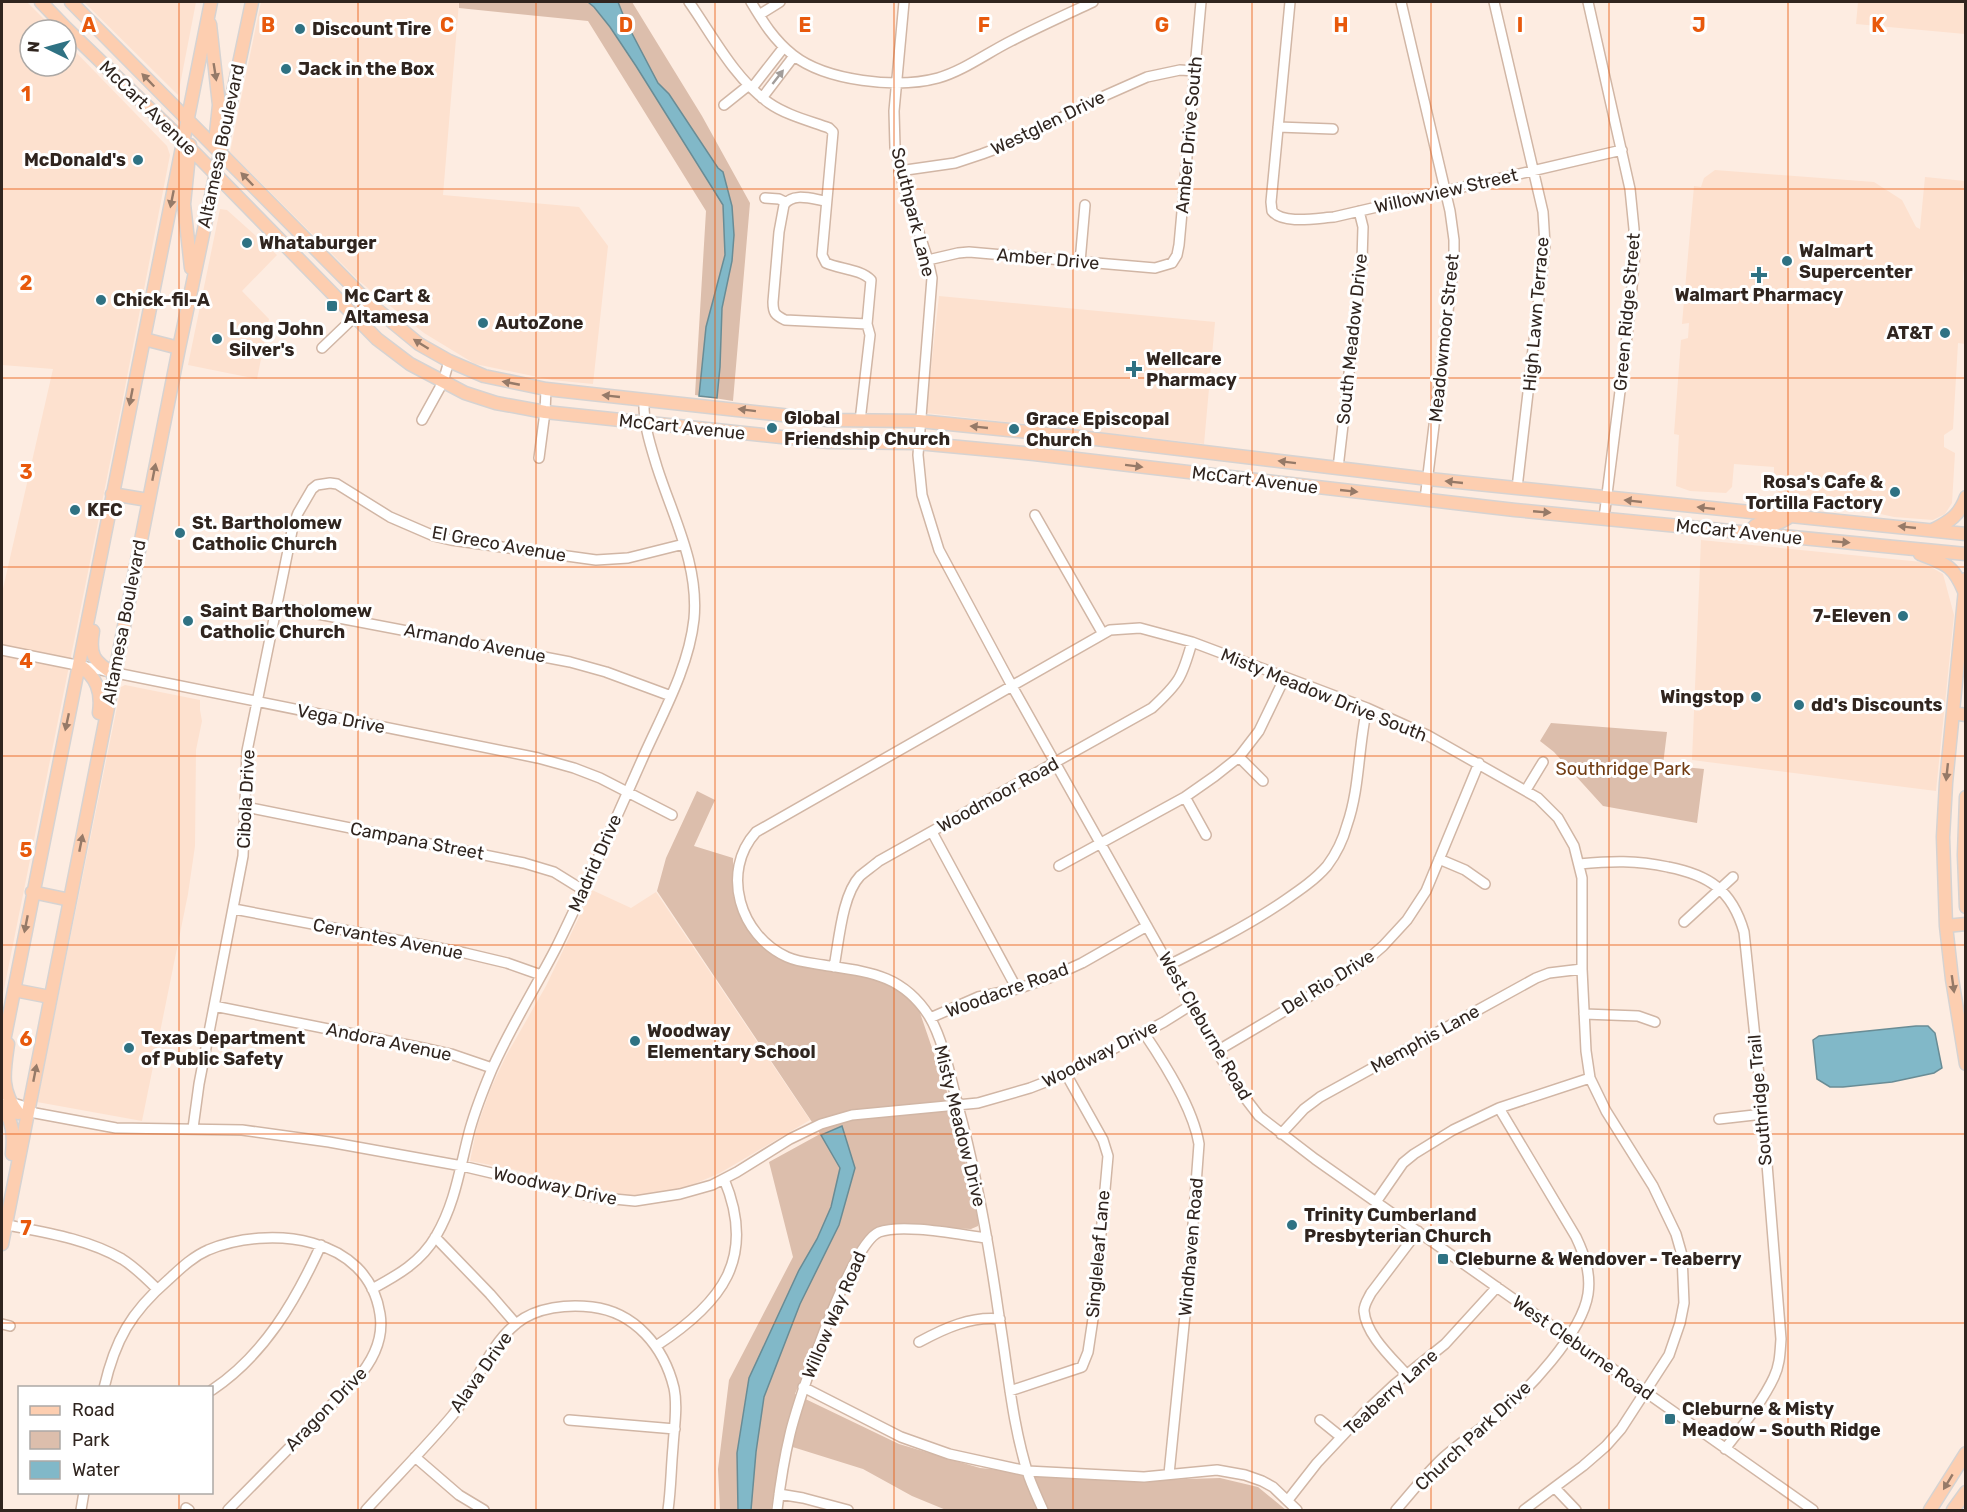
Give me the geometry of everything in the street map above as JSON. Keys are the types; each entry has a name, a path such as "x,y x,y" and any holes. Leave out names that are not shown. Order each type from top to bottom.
{"main road":[{"name":"McCart Avenue","path":"42,2 57,18"},
{"name":"McCart Avenue","path":"71,2 369,303 419,344 449,361 484,376 546,389 805,417 919,422 1079,437 1429,479 1965,534"},
{"name":"Altamesa Boulevard","path":"2,1244 11,1196 9,1108 50,997 215,175 218,149 252,2"},
{"path":"210,8 219,105 218,149"},
{"name":"Altamesa Boulevard","path":"2,1051 112,494 187,145 187,120 210,8"},
{"path":"77,18 83,13"},
{"name":"McCart Avenue","path":"78,40 187,145 354,318 393,352 442,382 476,397 545,412 645,423 843,443 917,443 1750,534 1965,554"},
{"path":"187,145 184,204 193,279"},
{"path":"207,211 220,199 238,199"},
{"path":"144,339 179,348"},
{"path":"802,439 805,417"},
{"path":"1076,459 1079,437"},
{"path":"112,494 148,500"},
{"path":"1933,530 1954,517 1962,508 1965,496"},
{"path":"1716,530 1725,523 1748,522 1752,519 1753,512"},
{"path":"1750,534 1752,527 1757,524 1778,523 1791,516"},
{"path":"1902,548 1947,564 1965,585 1959,714 1943,837 1946,926 1965,1064"},
{"path":"92,596 98,607 91,641 92,654 101,666 114,674"},
{"path":"79,665 88,671 100,693 96,739 98,752"},
{"path":"1965,797 1965,907"},
{"path":"32,892 70,900"},
{"path":"1946,926 1965,924"},
{"path":"14,990 50,997"},
{"path":"7,1025 3,1085 14,1133 6,1185 11,1196"},
{"path":"1930,1510 1965,1453"},
{"path":"1953,1510 1965,1492"}],"street":[{"path":"689,2 731,64 762,98 780,109 829,128 833,132 823,260 836,267 867,276 871,280 867,324 870,335 860,421"},
{"path":"751,2 769,31 794,56 828,72 873,81 897,83 939,78 1011,40 1093,2"},
{"path":"759,15 780,2"},
{"name":"Southpark Lane","path":"904,2 894,111 895,147 899,171 932,278 919,422"},
{"name":"Amber Drive South","path":"1169,265 1177,255 1179,245 1201,2"},
{"path":"1290,2 1278,127 1333,129"},
{"name":"Meadowmoor Street","path":"1401,2 1450,211 1454,262 1425,499"},
{"name":"High Lawn Terrace","path":"1494,2 1543,212 1544,264 1517,488"},
{"name":"Green Ridge Street","path":"1588,2 1622,150 1633,210 1635,253 1604,518"},
{"path":"724,105 751,87 784,47"},
{"path":"762,98 794,56"},
{"name":"Westglen Drive","path":"899,171 955,163 982,154 1009,144 1147,77 1180,70 1195,71"},
{"name":"Willowview Street","path":"1278,127 1271,202 1272,211 1286,219 1334,217 1622,150"},
{"path":"785,202 795,197 826,201"},
{"path":"765,198 785,202"},
{"path":"785,202 779,232 772,302 773,313 785,320 867,324"},
{"path":"1080,262 1085,205"},
{"name":"South Meadow Drive","path":"1338,468 1362,261 1363,227 1359,211"},
{"name":"Amber Drive","path":"928,260 969,252 1155,268 1169,265"},
{"path":"322,348 369,303"},
{"path":"422,420 442,382 449,361"},
{"path":"539,458 546,389"},
{"name":"Madrid Drive","path":"372,1289 409,1268 429,1248 447,1217 455,1194 471,1124 492,1068 583,890 682,669 694,620 693,578 645,423 644,399"},
{"name":"West Cleburne Road","path":"919,422 918,476 939,550 1012,686 1191,1005 1239,1090 1254,1110 1281,1134 1376,1202 1813,1510"},
{"name":"El Greco Avenue","path":"326,483 337,484 390,518 434,536 451,540 596,560 628,558 684,544"},
{"name":"Cibola Drive","path":"193,1128 243,856 247,751 256,702 293,526 312,489 326,483"},
{"path":"1035,515 1103,633"},
{"name":"Armando Avenue","path":"276,606 570,662 606,672 671,696"},
{"name":"Misty Meadow Drive South","path":"1012,686 1103,633 1110,630 1140,628 1192,642 1367,708 1427,735 1526,790 1538,798 1558,818 1574,846 1582,878 1582,969 1586,1051 1590,1078 1606,1110 1653,1186 1676,1234 1682,1255 1684,1303 1669,1355 1621,1429 1606,1446 1524,1510"},
{"name":"Woodmoor Road","path":"834,967 845,909 860,876 879,861 1152,708 1179,680 1192,642"},
{"name":"Vega Drive","path":"2,650 538,758 582,771 672,815"},
{"path":"1059,866 1185,797 1239,756 1259,731 1285,677"},
{"name":"Misty Meadow Drive","path":"1012,686 756,832 742,852 737,888 741,908 752,927 785,957 795,961 880,976 903,987 916,997 930,1018 958,1105 987,1238 1010,1391 1027,1471 1043,1510"},
{"path":"1169,965 1217,942 1261,916 1300,890 1327,866 1348,824 1367,708"},
{"path":"1239,756 1263,781"},
{"path":"1526,790 1543,762"},
{"name":"Del Rio Drive","path":"1217,1051 1325,987 1376,952 1407,920 1418,905 1439,860 1479,763"},
{"path":"1185,797 1206,836"},
{"name":"Campana Street","path":"246,807 524,862 554,872 583,890"},
{"path":"932,832 1017,989"},
{"path":"1439,860 1466,870 1485,884"},
{"name":"Southridge Trail","path":"1579,864 1619,861 1648,863 1701,876 1720,889 1736,911 1744,932 1780,1327 1779,1358 1774,1378 1725,1449"},
{"path":"1684,922 1733,877"},
{"name":"Cervantes Avenue","path":"234,909 465,953 507,963 541,975"},
{"name":"Woodacre Road","path":"930,1018 978,997 1017,989 1049,978 1082,963 1147,926"},
{"name":"Memphis Lane","path":"1281,1134 1320,1097 1363,1072 1536,978 1549,973 1582,969"},
{"name":"Woodway Drive","path":"9,1108 116,1128 193,1128 263,1132 462,1166 593,1197 629,1201 680,1194 712,1185 790,1139 821,1124 852,1115 978,1103 1030,1088 1066,1074 1191,1005"},
{"name":"Andora Avenue","path":"214,1006 451,1054 492,1068"},
{"path":"1584,1014 1638,1016 1655,1022"},
{"name":"Windhaven Road","path":"1144,1033 1190,1113 1196,1129 1198,1144 1190,1265 1169,1474"},
{"name":"Singleleaf Lane","path":"1010,1391 1083,1367 1088,1352 1094,1312 1108,1156 1103,1140 1066,1074"},
{"path":"1376,1202 1403,1163 1453,1130 1499,1108 1590,1078"},
{"name":"Church Park Drive","path":"1396,1510 1447,1455 1516,1400 1568,1338 1578,1322 1588,1297 1589,1282 1584,1254 1576,1237 1499,1108"},
{"path":"1719,1119 1762,1114"},
{"path":"656,1346 679,1331 701,1312 723,1286 734,1255 737,1238 731,1196 724,1179"},
{"path":"4,1225 69,1239 107,1251 137,1270 157,1289"},
{"name":"Willow Way Road","path":"777,1510 790,1434 803,1387 854,1262 871,1237 879,1232 891,1230 920,1229 987,1238"},
{"path":"1407,1376 1373,1334 1364,1312 1365,1304 1371,1293 1418,1231"},
{"path":"435,1237 516,1324"},
{"path":"105,1386 122,1333 131,1318 157,1289 191,1260 207,1250 250,1240 288,1238 321,1245 339,1253 352,1263 372,1289"},
{"path":"213,1389 235,1372 275,1330 293,1302 321,1245"},
{"name":"Teaberry Lane","path":"1288,1500 1317,1463 1364,1413 1445,1344 1497,1287"},
{"name":"Aragon Drive","path":"228,1510 366,1369 378,1344 381,1319 372,1289"},
{"name":"Alava Drive","path":"366,1510 453,1414 501,1339 516,1324 534,1314 574,1306 596,1307 614,1312 627,1319 640,1328 663,1357 674,1389 675,1429 668,1510"},
{"path":"920,1342 959,1324 983,1317 1000,1318"},
{"path":"803,1387 901,1437 928,1448 1027,1471 1144,1477 1217,1470 1262,1481 1273,1487 1297,1510"},
{"path":"569,1420 675,1429"},
{"path":"1320,1420 1341,1437"},
{"path":"415,1457 459,1495 484,1510"},
{"path":"1555,1488 1576,1510"},
{"path":"81,1510 84,1494"},
{"path":"779,1494 822,1502 848,1510"}],"shaded area":[{"path":"2,2 27,2 43,18 18,18 18,78 78,78 78,54 167,146 170,155 2,999 2,593 53,369 2,365"},
{"path":"84,2 196,2 178,95"},
{"path":"261,2 459,2 443,195 579,207 608,246 593,384 552,380 475,364 424,333 359,281 230,152"},
{"path":"1858,2 1965,2 1965,34 1856,24"},
{"path":"1715,170 1874,182 1902,200 1916,227 1920,229 1925,177 1965,181 1966,243 1963,280 1966,281 1965,344 1958,343 1953,429 1944,435 1944,447 1955,453 1952,503 1945,514 1933,520 1894,517 1876,513 1861,500 1780,493 1774,489 1774,467 1734,464 1732,487 1726,493 1690,491 1676,486 1679,435 1674,434 1681,340 1688,338 1689,323 1682,324 1694,186 1701,187 1704,178"},
{"path":"220,209 227,210 277,255 242,291 269,319 257,379 188,365"},
{"path":"939,296 1215,322 1204,444 926,413"},
{"path":"1701,540 1922,562 1943,574 1954,615 1936,791 1692,760"},
{"path":"125,685 200,700 202,721 196,750 195,846 188,894 142,1121 37,1102 121,687"},
{"name":"Woodway Elementary School","path":"592,890 631,908 656,892 810,1120 720,1173 687,1187 654,1194 625,1196 597,1192 516,1170 470,1161 477,1127 491,1088 506,1056 546,986"}],"green space":[{"path":"459,2 632,2 702,116 750,203 733,401 695,395 706,211 588,21 459,8"},
{"name":"Southridge Park","path":"1551,723 1667,732 1663,765 1704,769 1697,823 1603,806 1554,752 1540,741"},
{"path":"697,791 715,800 694,846 733,858 733,895 757,938 788,960 879,977 898,988 919,1010 956,1118 978,1219 978,1226 971,1229 895,1226 863,1243 847,1268 795,1394 899,1444 980,1468 1121,1481 1220,1478 1258,1487 1286,1510 946,1510 912,1496 863,1469 783,1444 771,1510 720,1510 718,1469 729,1380 793,1257 769,1162 820,1134 657,891 666,858"}],"water":[{"path":"588,2 618,2 658,83 669,94 718,168 723,172 732,206 734,235 732,261 722,308 717,398 699,396 706,327 725,255 723,205 636,66 610,27"},
{"path":"1928,1026 1935,1033 1942,1068 1934,1073 1892,1082 1843,1087 1830,1087 1817,1079 1813,1040 1819,1036"},
{"path":"842,1126 855,1168 839,1225 800,1304 764,1397 751,1510 738,1510 737,1453 749,1378 831,1207 840,1168 821,1135"}],"place":[{"name":"Discount Tire","path":"300,29"},
{"name":"Jack in the Box","path":"286,69"},
{"name":"McDonald's","path":"138,160"},
{"name":"Whataburger","path":"247,243"},
{"name":"Walmart Supercenter","path":"1787,261"},
{"name":"Walmart Pharmacy","path":"1759,275"},
{"name":"Chick-fil-A","path":"101,300"},
{"name":"Mc Cart & Altamesa","path":"332,306"},
{"name":"AutoZone","path":"483,323"},
{"name":"AT&T","path":"1945,333"},
{"name":"Long John Silver's","path":"217,339"},
{"name":"Wellcare Pharmacy","path":"1134,369"},
{"name":"Global Friendship Church","path":"772,428"},
{"name":"Grace Episcopal Church","path":"1014,429"},
{"name":"Rosa's Cafe & Tortilla Factory","path":"1895,492"},
{"name":"KFC","path":"75,510"},
{"name":"St. Bartholomew Catholic Church","path":"180,533"},
{"name":"7-Eleven","path":"1903,616"},
{"name":"Saint Bartholomew Catholic Church","path":"188,621"},
{"name":"Wingstop","path":"1756,697"},
{"name":"dd's Discounts","path":"1799,705"},
{"name":"Woodway Elementary School","path":"635,1041"},
{"name":"Texas Department of Public Safety","path":"129,1048"},
{"name":"Trinity Cumberland Presbyterian Church","path":"1292,1225"},
{"name":"Cleburne & Wendover - Teaberry","path":"1443,1259"},
{"name":"Cleburne & Misty Meadow - South Ridge","path":"1670,1419"}]}
